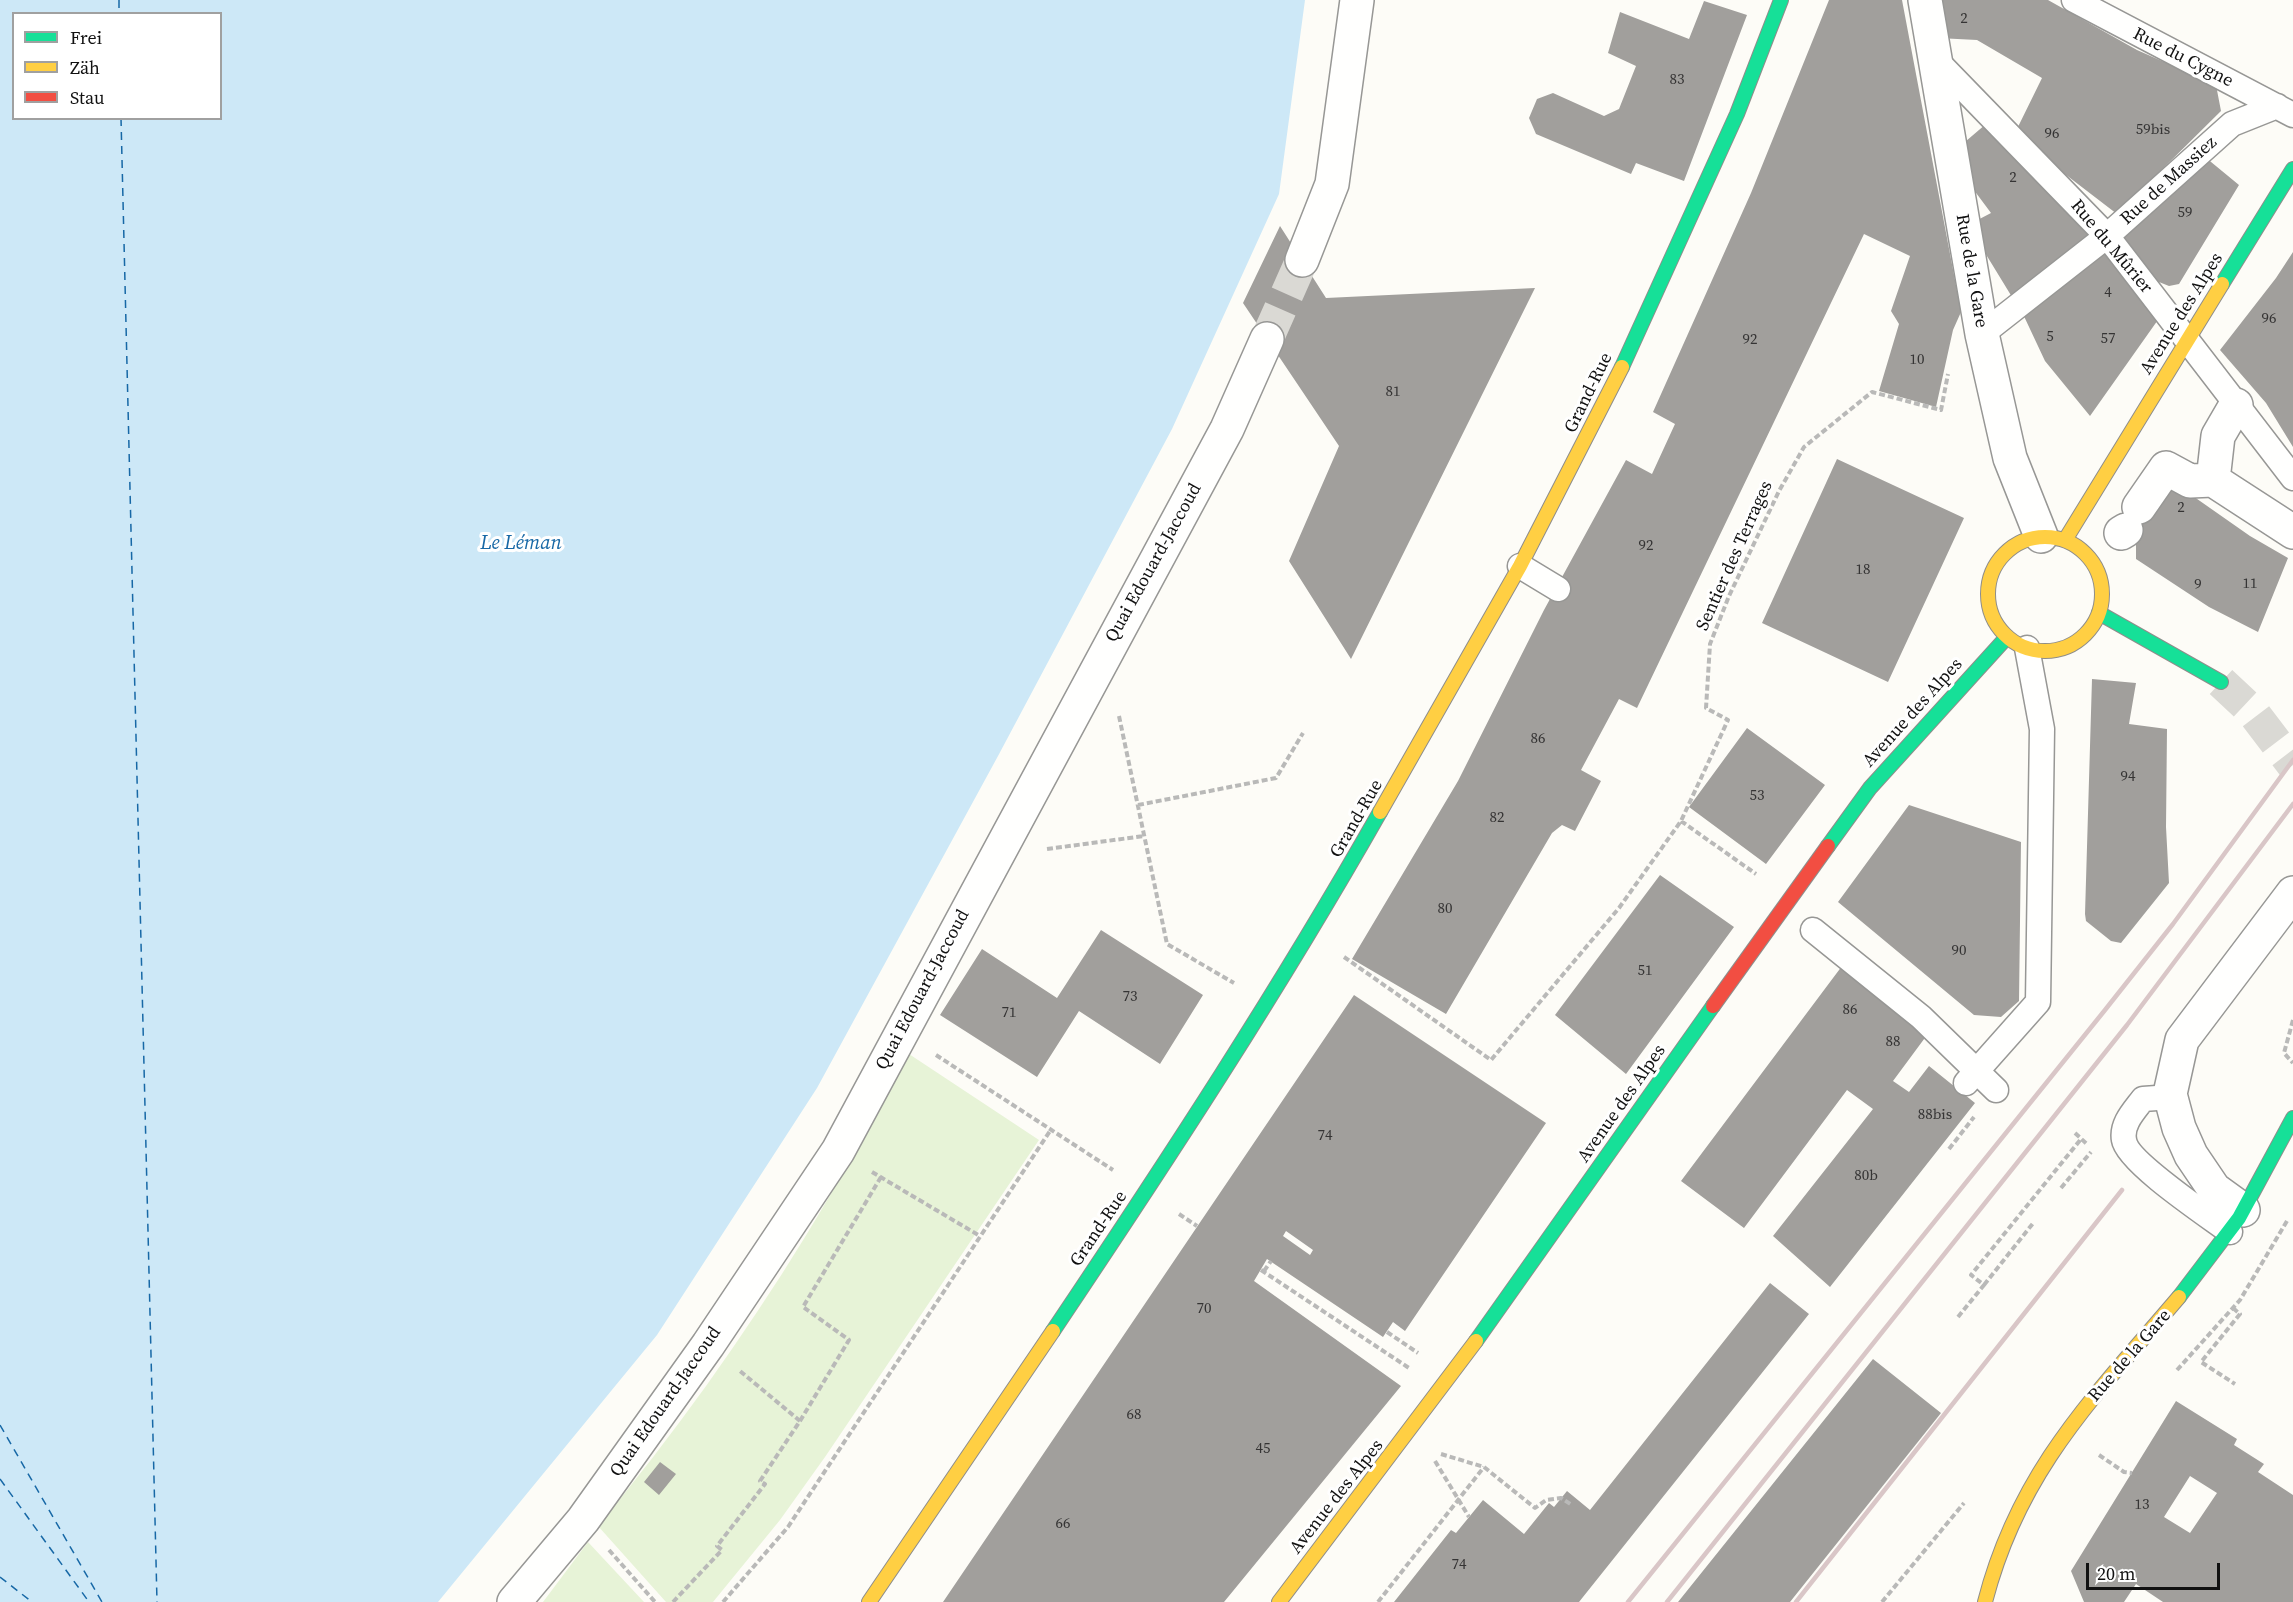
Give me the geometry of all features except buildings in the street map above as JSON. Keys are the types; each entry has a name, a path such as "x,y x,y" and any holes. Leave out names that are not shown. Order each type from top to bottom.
{"street":[{"path":"1302,260 1332,184 1357,0"},
{"name":"Grand-Rue","path":"869,1602 921,1529 1146,1192 1311,934 1520,566 1605,406 1737,114 1781,0"},
{"name":"Rue de la Gare","path":"1925,0 1982,333 2010,459 2053,538"},
{"name":"Avenue des Alpes","path":"2053,538 2186,339 2292,174"},
{"name":"Quai Edouard-Jaccoud","path":"514,1602 583,1520 708,1345 838,1151 900,1032 1227,429 1266,339"},
{"path":"2213,480 2218,436 2236,405"},
{"path":"2129,523 2166,468 2190,481 2213,480 2293,532"},
{"path":"2053,538 2080,549 2092,562 2100,578 2102,596 2099,613 2090,629 2078,641 2062,648 2044,651 2017,643 1995,622 1988,604 1988,585 1995,566 2007,551 2023,540 2053,538"},
{"path":"2099,613 2221,682"},
{"name":"Avenue des Alpes","path":"1279,1602 1441,1390 1782,908 1870,788 2017,643"},
{"path":"2237,1221 2191,1155 2179,1128 2171,1097 2182,1040 2293,893"},
{"name":"Rue de la Gare","path":"1985,1602 1992,1575 2019,1507 2055,1447 2104,1384 2180,1298 2237,1221 2293,1118"}],"lane":[{"name":"Rue du Cygne","path":"2074,0 2285,111"},
{"name":"Rue du Mûrier","path":"1935,59 2108,236 2293,478"},
{"name":"Rue de Massiez","path":"1982,333 2108,236 2232,124 2285,111"},
{"path":"1520,566 1558,589"},
{"path":"1972,1076 2038,1002 2042,729 2017,643"},
{"path":"1813,930 1921,1017 1972,1076 1996,1089"},
{"path":"2171,1097 2143,1100 2127,1120 2124,1141 2134,1158 2237,1221"}],"path":[{"name":"Sentier des Terrages","path":"1311,934 1491,1060 1619,908 1681,821 1728,720 1706,708 1710,644 1779,491 1804,447 1872,392 1941,410 1952,356 1982,333"},
{"path":"1106,651 1167,944 1268,1002"},
{"path":"1138,806 1276,778 1303,733"},
{"path":"1681,821 1760,877"},
{"path":"995,856 1144,836"},
{"path":"2293,1020 2284,1053 2293,1063"},
{"path":"900,1032 1052,1128 1146,1192"},
{"path":"1949,1149 1978,1112"},
{"path":"723,1602 788,1527 1052,1128"},
{"path":"2075,1133 2088,1144"},
{"path":"1984,1285 1971,1275 2081,1139"},
{"path":"838,1151 980,1236"},
{"path":"2061,1188 2089,1154"},
{"path":"673,1602 722,1550 717,1545 765,1484 760,1482 849,1340 803,1307 881,1177"},
{"path":"2177,1370 2248,1288 2289,1218"},
{"path":"1958,1317 2034,1222"},
{"path":"1271,1261 1262,1270 1414,1371"},
{"path":"2233,1308 2240,1314 2200,1362 2235,1383"},
{"path":"1386,1332 1425,1358"},
{"path":"708,1345 800,1421"},
{"path":"1440,1454 1484,1467 1535,1508 1546,1500 1561,1498 1572,1505"},
{"path":"2102,1457 2124,1472 2132,1473"},
{"path":"1434,1460 1469,1517"},
{"path":"1378,1602 1484,1467"},
{"path":"1882,1602 1964,1503"},
{"path":"583,1520 655,1602"}],"green space":[{"path":"909,1054 1039,1140 780,1520 713,1602 666,1602 598,1526 681,1421 757,1312 819,1214"},
{"path":"588,1542 644,1602 543,1602"}],"water":[{"name":"Le Léman","path":"0,0 1305,0 1279,194 1172,429 998,756 817,1088 657,1335 438,1602 0,1602"}],"ferry route":[{"path":"119,0 119,12"},
{"path":"121,120 157,1602"},
{"path":"0,1425 102,1602"},
{"path":"0,1479 89,1602"},
{"path":"0,1577 32,1602"}],"tunnel":[{"path":"1267,339 1302,260"},
{"path":"2221,682 2252,711 2293,765"}],"railway":[{"path":"1628,1602 2173,924 2293,760"},
{"path":"1667,1602 2127,1025 2293,804"},
{"path":"1796,1602 2122,1190"}],"traffic: fast":[{"path":"1622,367 1737,114 1781,0"},
{"path":"2222,284 2293,169"},
{"path":"2099,613 2221,682"},
{"path":"1828,846 1870,788 2007,637"},
{"path":"1053,1331 1221,1074 1302,944 1380,812"},
{"path":"1476,1341 1713,1006"},
{"path":"2179,1297 2239,1218 2293,1118"}],"traffic: slow":[{"path":"2065,540 2222,284"},
{"path":"1380,812 1520,566 1622,367"},
{"path":"2045,537 2067,541 2085,554 2098,572 2102,594 2098,616 2085,634 2067,647 2045,651 2023,647 2005,634 1992,616 1988,594 1992,572 2005,554 2023,541 2045,537"},
{"path":"1985,1602 2000,1555 2018,1513 2039,1474 2089,1403 2179,1297"},
{"path":"869,1602 1053,1331"},
{"path":"1279,1602 1476,1341"}],"traffic: jam":[{"path":"1713,1006 1828,846"}]}
